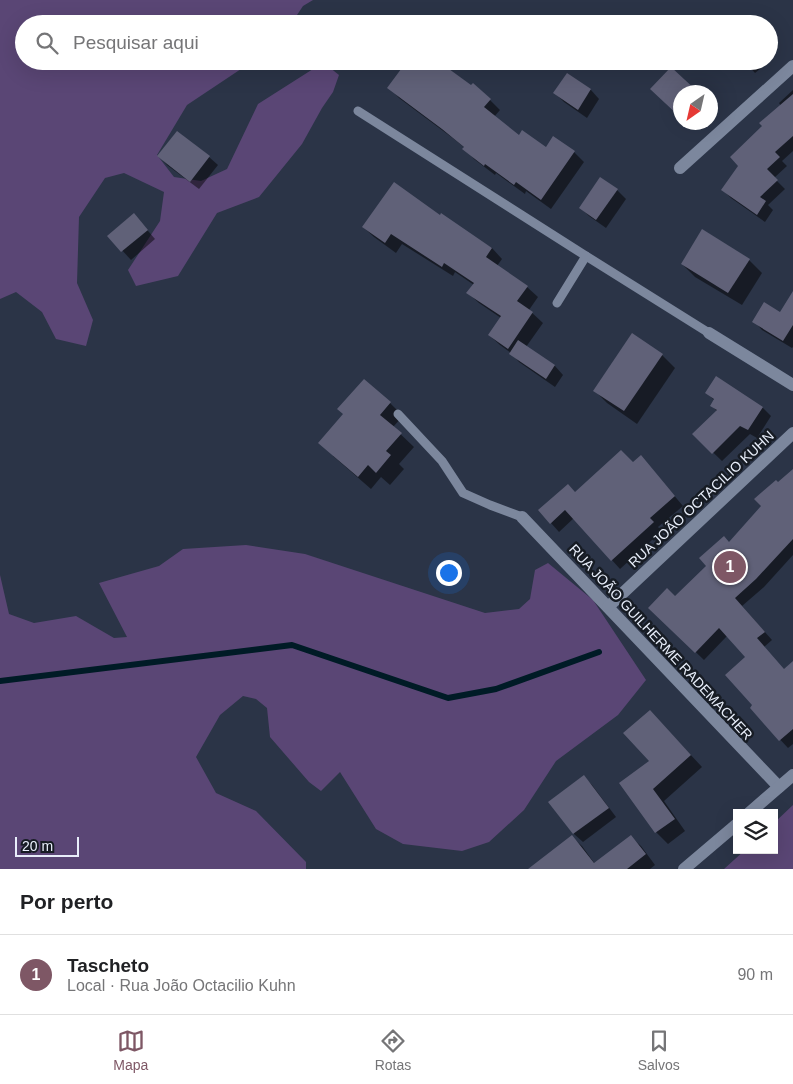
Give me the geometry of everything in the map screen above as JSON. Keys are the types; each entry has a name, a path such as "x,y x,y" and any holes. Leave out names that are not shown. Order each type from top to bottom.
{"street":[{"path":"680,168 793,66"},
{"path":"709,333 793,385"},
{"name":"RUA JOÃO OCTACILIO KUHN","path":"608,607 793,433"},
{"name":"RUA JOÃO GUILHERME RADEMACHER","path":"522,517 779,787"},
{"path":"754,809 793,775"},
{"path":"684,869 733,827"}],"lane":[{"path":"358,111 709,333"},
{"path":"557,303 586,256"},
{"path":"398,414 442,461 463,492 522,517"}],"shaded area":[{"path":"0,0 313,0 303,6 297,15 15,15 15,70 240,70 187,105 157,155 174,177 201,181 227,169 258,104 311,70 333,70 339,75 333,92 302,144 259,197 217,213 178,276 136,286 128,270 160,221 164,192 124,173 105,178 79,217 77,283 93,320 86,346 56,339 42,312 16,292 0,299"},
{"path":"246,545 305,554 485,613 519,609 530,599 535,570 548,563 593,600 646,680 618,715 556,761 524,810 489,842 462,851 403,844 376,829 340,772 321,791 309,782 270,737 267,708 256,699 243,696 220,715 196,757 216,793 256,811 306,862 306,869 0,869 0,575 9,614 34,623 76,616 114,638 127,637 99,583 159,566 183,549"},
{"path":"793,805 793,869 724,869 741,854 778,854 778,819"}],"building":[{"path":"400,70 450,70 471,85 473,83 491,99 484,107 519,135 522,130 546,147 553,136 575,151 541,200 516,182 514,185 485,164 484,166 462,149 464,147 442,129 387,88"},
{"path":"668,70 674,70 690,85 673,85 673,110 650,89"},
{"path":"567,73 591,89 578,110 553,93"},
{"path":"793,94 793,136 775,152 780,157 767,169 778,180 760,197 766,201 757,215 721,190 738,166 730,157 762,126 759,123"},
{"path":"177,131 210,156 190,182 157,156"},
{"path":"600,177 618,189 596,220 579,208"},
{"path":"394,182 440,215 441,213 492,248 486,257 528,286 517,301 533,312 508,349 488,335 501,316 466,293 474,283 444,263 442,267 391,234 385,243 362,227"},
{"path":"134,213 148,230 121,252 107,236"},
{"path":"702,229 750,259 728,293 681,264"},
{"path":"793,291 793,325 783,341 752,322 764,302 780,312"},
{"path":"632,333 663,354 624,411 593,391"},
{"path":"518,340 555,365 546,379 509,354"},
{"path":"716,376 763,407 748,430 740,426 712,454 692,434 717,410 710,406 714,399 705,393"},
{"path":"364,379 391,402 380,415 402,433 386,451 391,455 376,473 368,465 358,477 318,443 343,414 337,409"},
{"path":"621,450 633,462 641,455 675,496 650,518 654,522 611,561 565,510 550,524 538,510 568,484 575,492"},
{"path":"793,469 793,539 756,579 735,598 765,632 757,638 784,669 793,661 793,729 779,741 750,708 752,705 725,675 745,657 719,628 695,653 648,608 667,588 675,596 706,566 699,558 724,536 729,542 761,506 754,499 776,480 778,482"},
{"path":"650,710 691,755 653,789 675,819 655,833 619,783 649,761 623,733"},
{"path":"584,775 609,808 573,834 548,802"},
{"path":"572,835 594,863 631,835 646,854 627,869 528,869"}],"waterway":[{"path":"0,681 292,645 448,698 496,689 599,652"}],"place":[{"name":"Tascheto","path":"730,567"}]}
